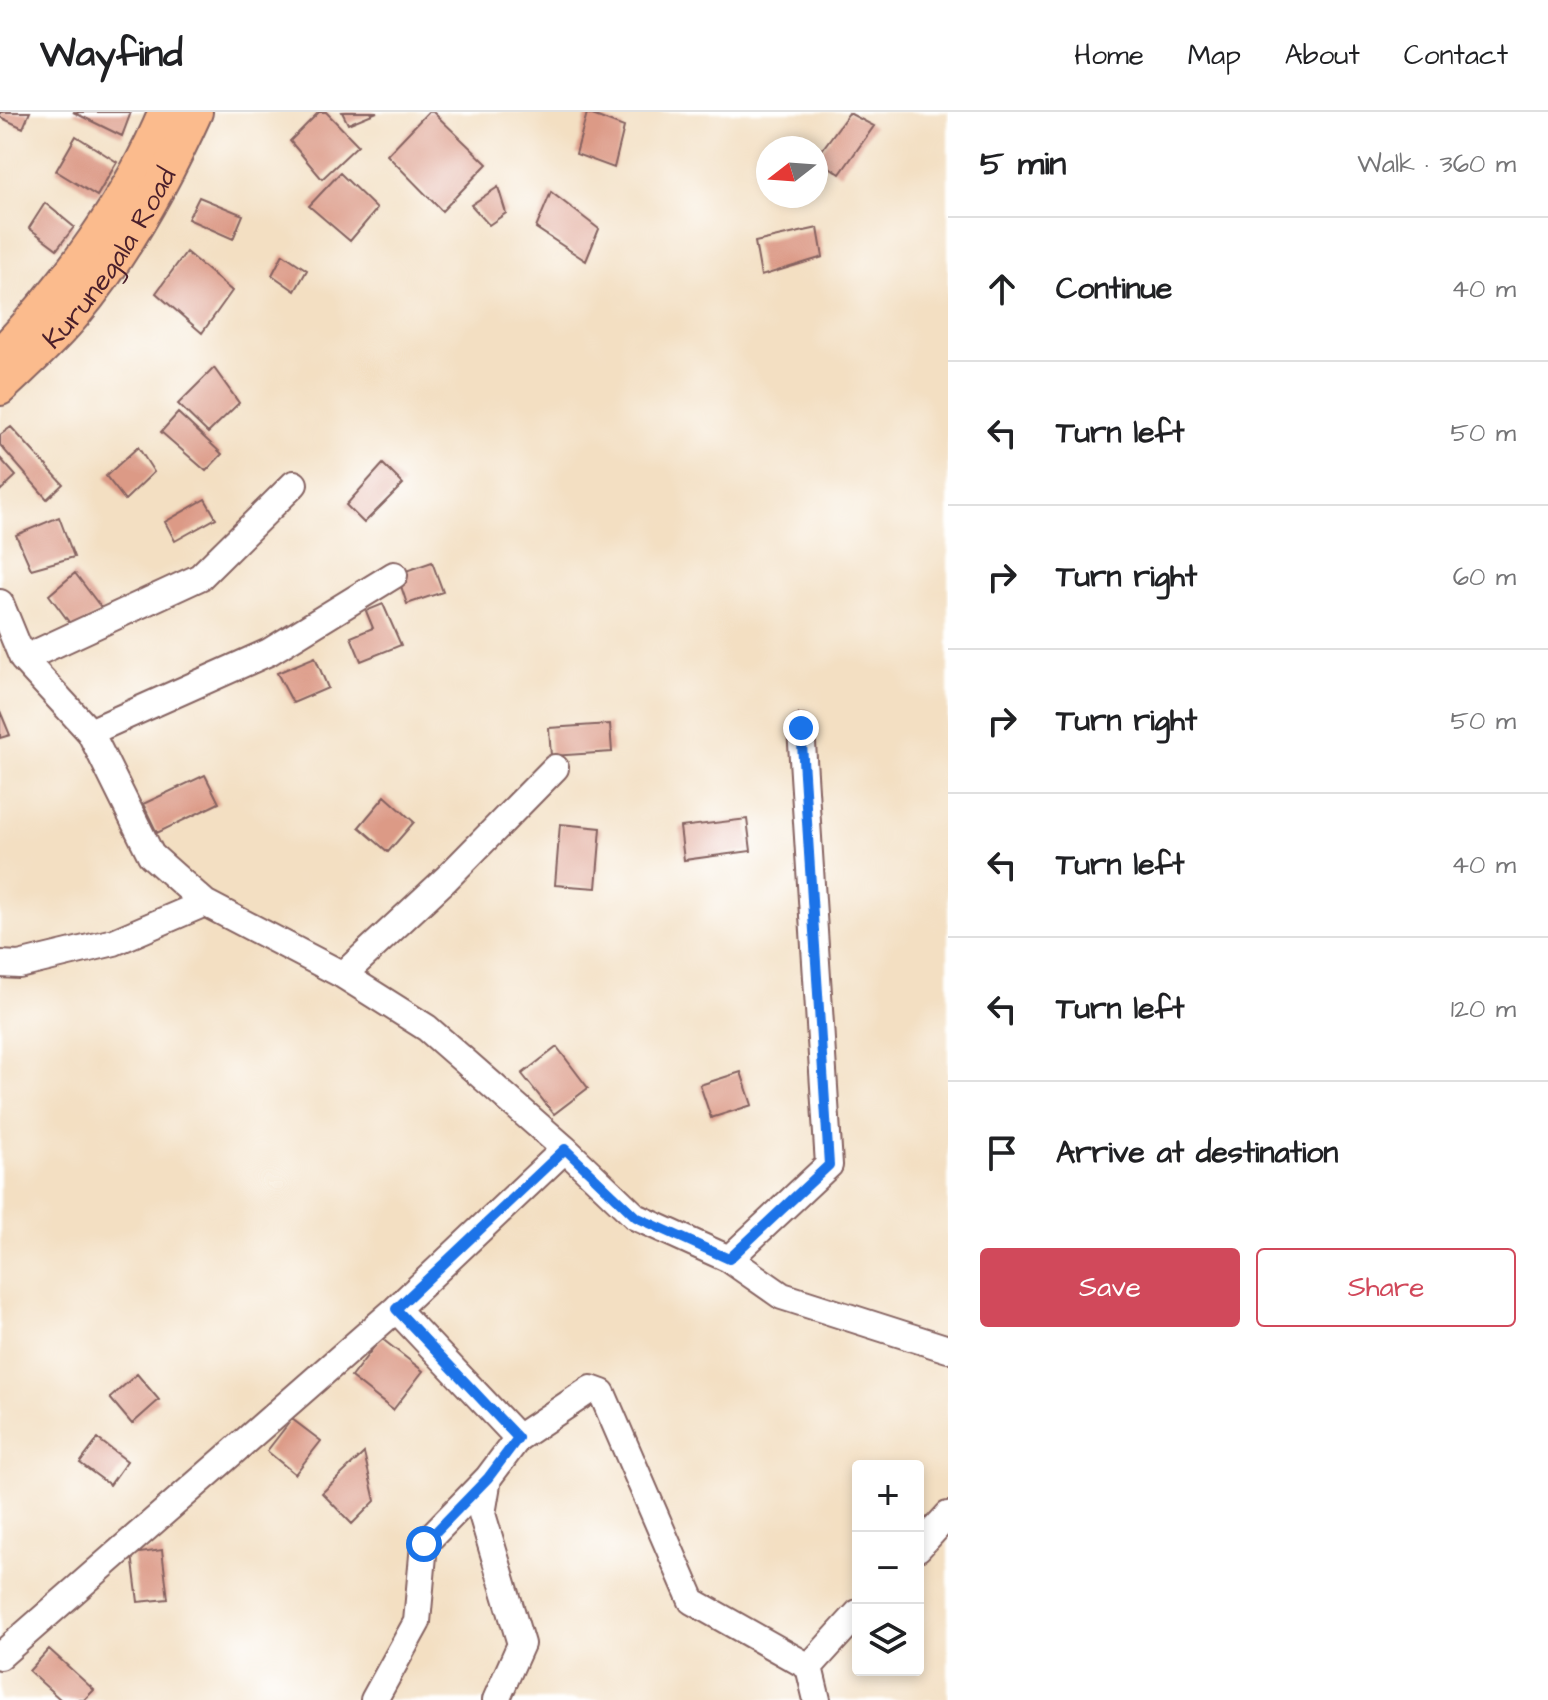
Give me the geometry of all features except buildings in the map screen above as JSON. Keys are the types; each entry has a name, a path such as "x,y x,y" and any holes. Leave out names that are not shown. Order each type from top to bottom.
{"main road":[{"name":"Kurunegala Road","path":"0,354 60,283 109,217 152,143 165,112"},
{"name":"Kurunegala Road","path":"0,389 73,316 124,247 159,191 196,112"}],"street":[{"path":"23,659 200,577 294,484"},
{"path":"90,732 269,652 394,575"},
{"path":"0,603 23,659 90,732 151,855 205,903 343,975 427,1028 565,1149 636,1217 729,1259 782,1296 948,1349"},
{"path":"729,1259 829,1165 801,728"},
{"path":"343,975 446,879 555,768"},
{"path":"0,964 19,965 114,942 205,903"},
{"path":"0,1656 396,1309 565,1149"},
{"path":"396,1309 518,1438"},
{"path":"374,1700 417,1622 424,1544 488,1478 518,1438 591,1389 602,1393 692,1601 809,1667 817,1700"},
{"path":"488,1478 482,1514 521,1644 496,1700"},
{"path":"924,1541 948,1515"},
{"path":"809,1667 852,1620"}],"route":[{"path":"424,1544 488,1478 518,1438 396,1309 565,1149 636,1217 729,1259 829,1165 801,728"}]}
